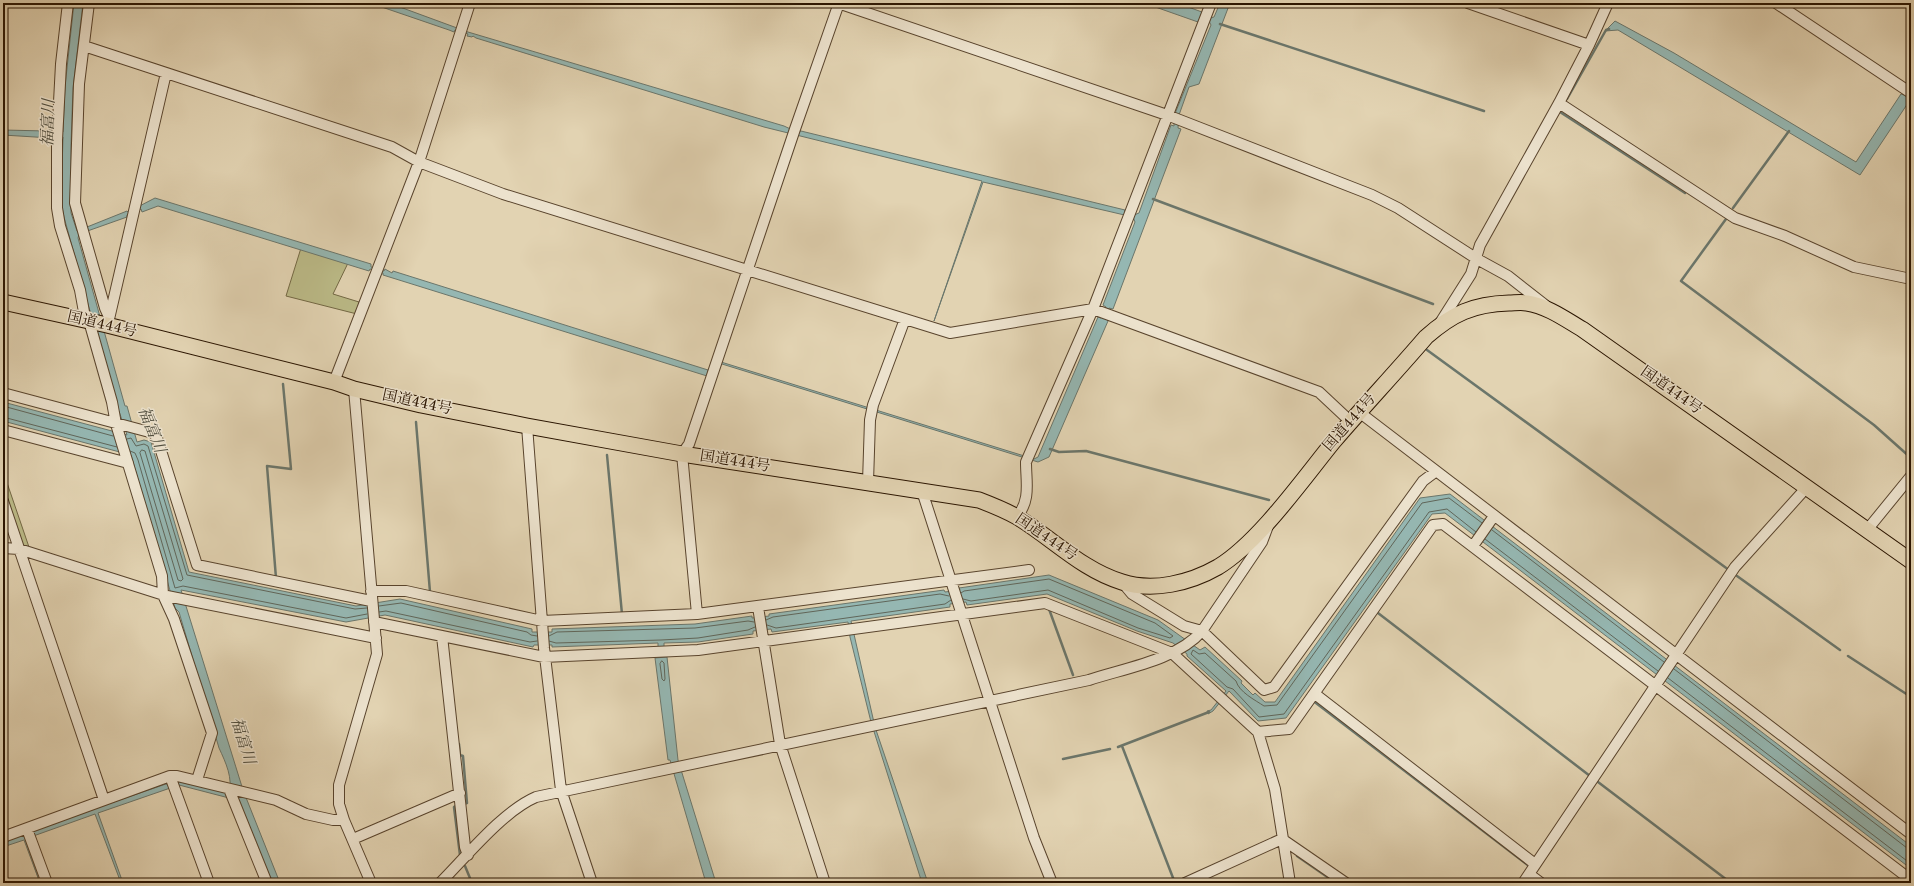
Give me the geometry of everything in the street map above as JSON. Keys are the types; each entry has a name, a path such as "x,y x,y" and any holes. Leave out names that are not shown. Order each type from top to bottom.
{"highway":[{"name":"国道444号","path":"3,302 89,321 108,321 334,382 354,389 527,426 682,454 978,500 997,506 1017,517 1085,564 1122,582 1139,585 1169,585 1194,579 1218,567 1238,553 1272,517 1355,417 1426,337 1437,327 1454,316 1487,303 1527,302 1551,310 1582,328 1911,561"}],"street":[{"path":"68,3 61,64 57,135 57,208 60,226 80,290 84,312 89,321 127,460 162,576 165,596 212,733 197,780"},
{"path":"89,3 79,84 75,203 108,321"},
{"path":"334,382 419,162 470,3"},
{"path":"698,614 682,454 689,444 839,3 1173,118 1372,195 1398,208 1477,259 1508,276 1551,310"},
{"path":"1017,517 1022,511 1028,488 1028,458 1102,312 1129,214 1173,118 1211,3"},
{"path":"1468,3 1589,45"},
{"path":"1437,327 1471,274 1477,259 1480,245 1559,103 1589,45 1608,3"},
{"path":"1776,3 1908,92"},
{"path":"84,46 392,147 419,162 503,194 950,333 1102,312 1319,392 1435,472 1494,516 1675,658 1911,834"},
{"path":"108,321 166,73"},
{"path":"1559,103 1735,218 1785,236 1854,267 1911,279"},
{"path":"868,482 872,409 905,319"},
{"path":"354,389 377,654 339,785 339,804 344,820 371,883"},
{"path":"3,393 118,426 152,433 157,438 197,565 371,596 406,591 542,625 758,611 1029,570"},
{"path":"527,426 544,652 561,790 592,883"},
{"path":"3,430 127,460"},
{"path":"1122,582 1132,594 1199,634 1252,685 1264,690 1274,688 1423,481 1435,472"},
{"path":"1867,530 1911,476"},
{"path":"1523,883 1658,684 1735,567 1807,487"},
{"path":"922,491 1034,838 1052,883"},
{"path":"3,501 104,800"},
{"path":"1473,546 1494,516"},
{"path":"440,883 509,813 523,802 536,796 989,699 1089,680 1172,653 1199,634 1262,542 1272,517"},
{"path":"1258,732 1289,729 1433,526 1443,524 1658,684 1908,878"},
{"path":"3,548 19,549 165,596 189,599 376,638"},
{"path":"374,620 442,636 544,652 698,650 763,637 960,612 1045,603 1172,653 1228,702 1258,732 1275,789 1290,883"},
{"path":"758,611 780,744 825,883"},
{"path":"442,636 465,847 468,854"},
{"path":"1312,698 1536,864"},
{"path":"3,837 104,800 172,782 197,780 231,793 247,793 276,800 306,814 332,820 344,820"},
{"path":"172,782 209,883"},
{"path":"231,793 267,883"},
{"path":"353,838 460,793"},
{"path":"27,828 47,883"},
{"path":"1184,883 1282,839"},
{"path":"1282,839 1346,883"},
{"path":"1529,874 1541,883"}],"shaded area":[{"path":"301,248 349,261 333,294 359,302 357,314 286,296"},
{"path":"3,471 30,550 21,546 3,493"}],"water":[{"path":"74,3 83,3 73,88 71,145 71,213 77,231 127,211 128,212 155,198 371,264 371,267 384,271 385,269 392,273 393,271 708,371 721,362 1034,459 1038,457 1098,317 1101,318 1106,307 1103,305 1135,222 1133,217 983,182 934,321 982,181 764,127 473,36 467,36 468,34 455,30 454,32 370,3 389,3 468,32 784,126 797,132 801,131 1125,210 1124,211 1134,215 1139,213 1171,125 1174,126 1174,116 1211,25 1209,21 1200,18 1198,22 1144,3 1177,3 1202,12 1201,15 1210,18 1214,17 1220,3 1230,3 1199,84 1189,87 1179,115 1178,128 1181,129 1113,309 1109,308 1106,319 1108,321 1049,457 1038,462 722,364 707,376 383,275 383,273 370,269 369,271 158,206 142,212 141,209 127,215 127,217 79,234 78,238 125,406 127,406 137,442 144,440 151,442 189,572 356,606 400,599 532,629 532,632 552,632 552,629 695,624 752,616 752,618 769,616 769,614 944,590 945,592 960,590 959,588 1049,575 1158,620 1200,650 1205,647 1242,681 1241,683 1253,695 1255,693 1265,702 1275,702 1420,498 1450,494 1911,846 1911,872 1904,881 1905,883 1898,883 1910,868 1445,513 1432,514 1286,718 1258,721 1229,691 1213,711 1208,714 1207,711 1211,710 1226,691 1187,656 1187,654 1173,643 1137,631 1047,594 967,605 966,602 950,604 950,607 851,621 875,727 928,883 922,883 871,722 850,637 848,622 772,632 771,629 753,631 753,634 698,642 664,643 664,649 658,649 658,643 552,647 552,645 534,645 533,647 385,615 346,622 181,590 243,790 280,883 271,883 229,798 179,785 98,813 123,883 121,883 95,814 25,839 40,883 24,840 3,847 3,840 166,784 169,785 177,783 178,779 229,794 230,788 228,771 219,748 179,612 175,608 131,455 3,421 3,402 127,435 117,409 64,217 61,202 63,137 52,135 51,138 3,135 3,130 52,130 53,132 63,132 65,87"},
{"path":"1615,21 1674,53 1856,162 1901,94 1904,95 1910,86 1907,84 1911,78 1911,92 1907,98 1910,100 1860,175 1618,30 1605,31"},
{"path":"667,657 678,760 716,883 706,883 670,760 668,760 655,658"}],"waterway":[{"path":"1220,24 1484,111"},
{"path":"1567,99 1606,30 1609,29"},
{"path":"1560,112 1685,193"},
{"path":"1733,208 1789,131"},
{"path":"1153,199 1433,304"},
{"path":"1726,219 1681,281 1874,425 1911,458"},
{"path":"1427,350 1729,570"},
{"path":"276,578 267,466 291,469 283,384"},
{"path":"416,422 430,592"},
{"path":"1050,449 1059,452 1086,451 1269,500"},
{"path":"607,455 622,614"},
{"path":"1737,576 1840,650"},
{"path":"1049,609 1073,675"},
{"path":"1378,613 1590,776"},
{"path":"1848,656 1911,697"},
{"path":"1312,700 1529,866 1528,868"},
{"path":"1118,747 1209,712"},
{"path":"459,744 460,755 463,756 467,803 464,804"},
{"path":"1122,746 1175,883"},
{"path":"1063,759 1110,749"},
{"path":"1598,782 1731,883"},
{"path":"457,805 454,807 460,855"},
{"path":"1297,856 1336,883"},
{"path":"465,866 472,883"}],"water label":[{"name":"福富川","path":"49,123"},
{"name":"福富川","path":"151,430"},
{"name":"福富川","path":"242,741"}]}
